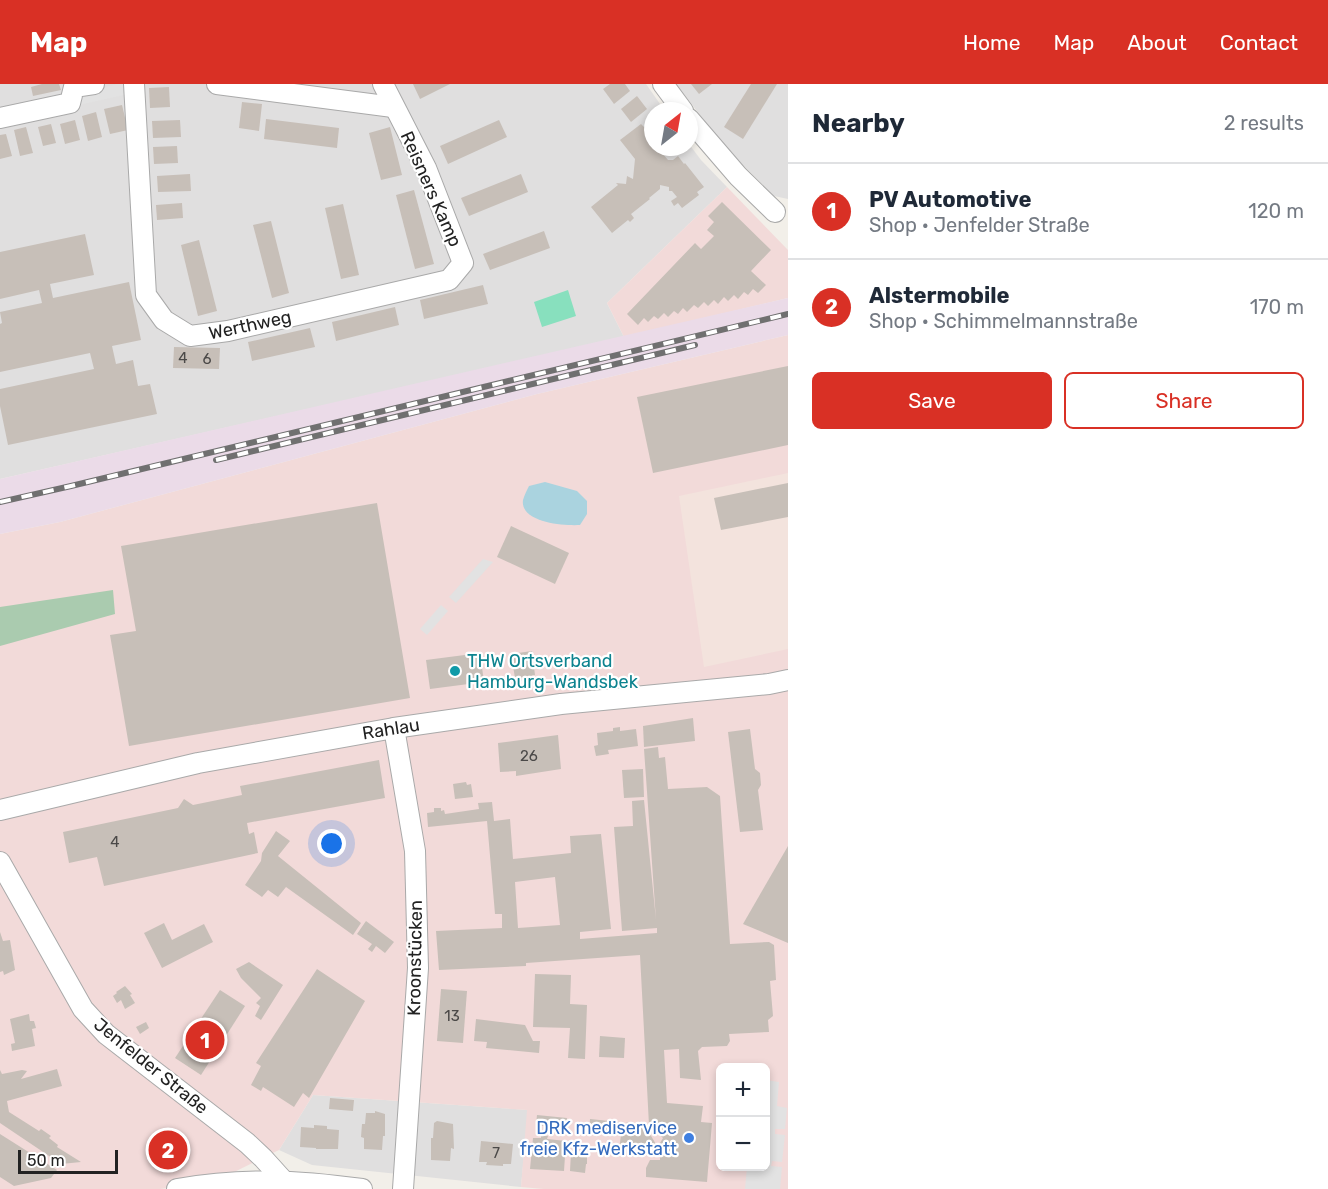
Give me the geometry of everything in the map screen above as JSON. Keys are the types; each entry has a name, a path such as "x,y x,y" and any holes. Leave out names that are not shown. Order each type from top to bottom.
{"street":[{"path":"0,118 70,103 73,86 94,84"},
{"name":"Werthweg","path":"134,84 146,295 164,320 190,336 228,331 449,280 464,263"},
{"path":"217,84 393,107"},
{"name":"Reisners Kamp","path":"383,84 426,168 464,263"},
{"path":"663,84 676,102"},
{"path":"698,130 741,180 775,212"},
{"name":"Rahlau","path":"0,810 198,763 394,728 561,704 769,684 788,680"},
{"name":"Kroonstücken","path":"394,728 415,851 418,968 403,1189"},
{"name":"Jenfelder Straße","path":"0,862 83,1009 106,1034 247,1143 287,1185"},
{"path":"177,1189 235,1181 362,1189"}],"shaded area":[{"path":"0,84 646,84 659,102 644,102 644,156 698,156 727,187 607,303 624,337 0,479"},
{"path":"127,84 124,95 79,105 83,92"},
{"path":"676,84 788,84 788,199 774,196 725,147 698,112 698,102 690,102"},
{"path":"727,187 788,250 788,298 624,337 607,303"},
{"path":"788,298 788,335 537,394 60,522 0,534 0,479"},
{"path":"788,335 788,1189 544,1189 521,1187 527,1110 313,1095 279,1150 216,1181 160,1189 0,1189 0,534 60,522 537,394"},
{"path":"788,473 788,649 704,667 679,496"},
{"path":"483,559 493,562 456,603 449,597"},
{"path":"441,605 448,611 427,635 420,629"},
{"path":"770,1081 779,1082 777,1106 787,1108 785,1129 775,1129 775,1134 785,1135 782,1162 772,1161 771,1166 782,1167 780,1189 745,1189 747,1171 770,1171"},
{"path":"313,1095 528,1110 521,1187 312,1165 279,1150"}],"green space":[{"path":"568,290 576,316 542,327 534,302"},
{"path":"113,590 115,614 0,646 0,607"}],"water":[{"path":"545,482 577,491 587,501 587,514 580,525 545,522 529,514 524,508 523,500 529,486"}],"building":[{"path":"42,84 59,84 61,90 33,96 31,87"},
{"path":"413,84 450,84 420,99"},
{"path":"610,84 625,84 630,91 614,104 603,89"},
{"path":"691,84 712,84 699,94"},
{"path":"751,84 777,84 743,139 724,127"},
{"path":"169,87 170,107 150,108 149,88"},
{"path":"637,96 644,105 644,111 631,122 621,109"},
{"path":"242,102 262,104 259,131 239,128"},
{"path":"122,105 128,130 110,134 104,109"},
{"path":"96,112 102,137 88,141 82,116"},
{"path":"266,119 339,128 337,148 264,139"},
{"path":"75,120 80,140 65,144 60,124"},
{"path":"180,120 181,137 153,138 152,121"},
{"path":"499,120 507,137 448,164 440,146"},
{"path":"51,124 56,143 43,146 38,127"},
{"path":"641,124 644,127 644,156 665,156 668,160 673,160 678,156 704,187 697,192 699,195 682,208 678,203 674,206 671,201 677,197 669,191 669,187 660,185 660,189 650,199 631,214 634,218 630,222 628,220 612,233 591,207 618,185 616,183 626,184 627,176 633,179 635,159 620,140"},
{"path":"26,127 33,153 20,156 14,130"},
{"path":"390,127 402,175 381,180 369,133"},
{"path":"6,134 12,156 0,159 0,135"},
{"path":"177,146 178,163 154,164 153,147"},
{"path":"190,174 191,191 158,192 157,176"},
{"path":"521,174 528,192 469,216 461,198"},
{"path":"414,190 434,264 415,269 396,195"},
{"path":"722,202 771,250 751,271 766,285 758,293 753,289 748,295 744,292 738,299 734,295 728,301 724,297 718,304 714,300 708,306 704,302 698,308 694,305 687,312 683,308 678,314 674,311 668,317 664,313 658,319 654,316 648,322 644,318 638,325 627,314 695,243 701,249 714,236 707,230 714,222 708,216"},
{"path":"182,203 183,218 157,220 156,205"},
{"path":"343,204 359,275 341,279 325,208"},
{"path":"271,221 289,293 272,298 253,225"},
{"path":"544,231 550,248 490,270 483,254"},
{"path":"85,234 94,275 50,284 53,298 129,282 141,340 112,346 116,364 133,360 138,386 150,384 157,414 8,445 0,406 0,389 94,369 90,353 0,372 0,324 2,323 0,312 42,303 39,290 0,299 0,252"},
{"path":"199,240 217,311 198,316 181,245"},
{"path":"483,285 488,304 424,319 420,300"},
{"path":"395,307 399,325 336,341 332,322"},
{"path":"310,328 315,347 252,361 248,342"},
{"path":"174,347 220,348 219,369 173,368"},
{"path":"788,366 788,445 653,473 637,397"},
{"path":"788,483 788,517 721,530 714,498"},
{"path":"377,503 410,698 129,746 110,635 136,631 121,546"},
{"path":"511,526 569,553 555,584 497,557"},
{"path":"532,651 535,675 530,676 531,679 520,681 520,677 515,678 511,654"},
{"name":"THW Ortsverband Hamburg-Wandsbek","path":"480,653 484,682 430,689 426,660"},
{"path":"693,718 695,741 644,747 643,726"},
{"path":"620,727 620,731 636,729 638,746 608,750 609,754 596,756 594,746 598,745 597,733 613,731 613,728"},
{"path":"750,729 755,769 760,773 761,785 758,790 763,830 740,832 728,732"},
{"path":"558,735 561,769 516,776 516,771 500,772 498,743"},
{"path":"658,747 659,758 665,757 668,789 707,787 720,796 730,944 769,942 774,945 776,980 770,981 773,1016 768,1020 769,1032 729,1034 730,1041 727,1046 702,1047 698,1051 701,1080 680,1078 679,1049 664,1050 667,1103 703,1106 701,1122 712,1123 707,1182 646,1177 646,1168 650,1160 660,1160 660,1154 654,1153 663,1138 649,1125 640,955 526,963 526,966 439,970 436,931 502,928 502,914 495,914 487,821 428,827 427,813 434,812 434,808 441,808 445,814 479,809 478,803 492,802 494,821 510,819 513,859 571,853 570,836 601,834 611,929 580,932 580,939 657,933 657,928 622,931 614,827 633,826 632,801 644,800 656,920 644,749","holes":["555,877 560,925 518,928 515,882"]},
{"path":"379,760 385,798 247,823 249,834 254,832 258,853 104,886 97,857 69,863 63,832 178,808 184,799 193,805 242,795 240,786"},
{"path":"643,769 644,797 624,798 622,770"},
{"path":"466,782 467,785 471,784 473,797 455,799 453,784"},
{"path":"276,831 290,841 278,856 361,923 353,935 286,887 278,897 268,890 262,897 245,885 261,861 262,853"},
{"path":"788,846 788,943 743,924"},
{"path":"366,921 394,942 385,953 376,946 372,952 368,949 372,944 357,934"},
{"path":"164,923 172,940 204,924 213,942 162,968 144,933"},
{"path":"0,932 3,941 10,940 15,970 4,975 3,971 0,972"},
{"path":"249,962 283,985 261,1020 255,1016 260,1006 256,1003 261,998 241,978 236,969"},
{"path":"317,969 365,1001 309,1098 303,1093 294,1107 263,1087 261,1091 251,1085 261,1066 256,1063"},
{"path":"535,974 571,975 570,1004 587,1005 585,1059 568,1058 570,1028 533,1027"},
{"path":"125,986 132,994 130,995 135,1003 125,1009 121,1000 117,1003 113,996"},
{"path":"441,989 467,991 463,1043 437,1041"},
{"path":"220,990 245,1006 201,1075 175,1058"},
{"path":"29,1014 30,1021 34,1021 36,1028 32,1029 35,1046 12,1051 11,1044 15,1043 10,1019"},
{"path":"476,1019 525,1025 533,1041 540,1041 539,1053 486,1048 487,1042 474,1041"},
{"path":"146,1022 149,1028 140,1034 136,1027"},
{"path":"600,1036 625,1038 624,1058 599,1057"},
{"path":"57,1069 62,1086 7,1101 9,1112 39,1131 41,1129 51,1136 49,1138 58,1145 57,1147 81,1162 61,1164 0,1123 0,1070 2,1074 27,1071 21,1079"},
{"path":"330,1098 354,1100 353,1111 329,1109"},
{"path":"375,1111 385,1114 385,1136 383,1136 382,1150 364,1149 364,1138 361,1137 366,1113 375,1113"},
{"path":"537,1115 567,1118 566,1128 536,1125"},
{"path":"590,1119 619,1122 618,1134 589,1132"},
{"path":"437,1121 453,1124 454,1149 451,1148 450,1161 431,1160 431,1138 433,1138 434,1123"},
{"path":"627,1122 634,1124 634,1127 647,1129 657,1146 626,1142 624,1151 619,1150 622,1127 625,1127"},
{"path":"314,1125 339,1130 338,1149 300,1147 301,1127 314,1128"},
{"path":"0,1134 57,1170 51,1178 14,1186 0,1177"},
{"path":"541,1135 548,1136 547,1139 566,1141 564,1171 530,1169 533,1138 541,1138"},
{"path":"184,1137 188,1157 153,1163 149,1143"},
{"path":"481,1141 513,1144 511,1164 486,1165 487,1162 479,1162"},
{"path":"581,1149 587,1153 585,1173 570,1171 571,1152 581,1153"}],"railway":[{"path":"0,502 788,314"},
{"path":"216,460 695,345"}],"place":[{"name":"THW Ortsverband Hamburg-Wandsbek","path":"455,671"},
{"name":"PV Automotive","path":"205,1040"},
{"name":"DRK mediservice freie Kfz-Werkstatt","path":"689,1138"},
{"name":"Alstermobile","path":"168,1150"}]}
